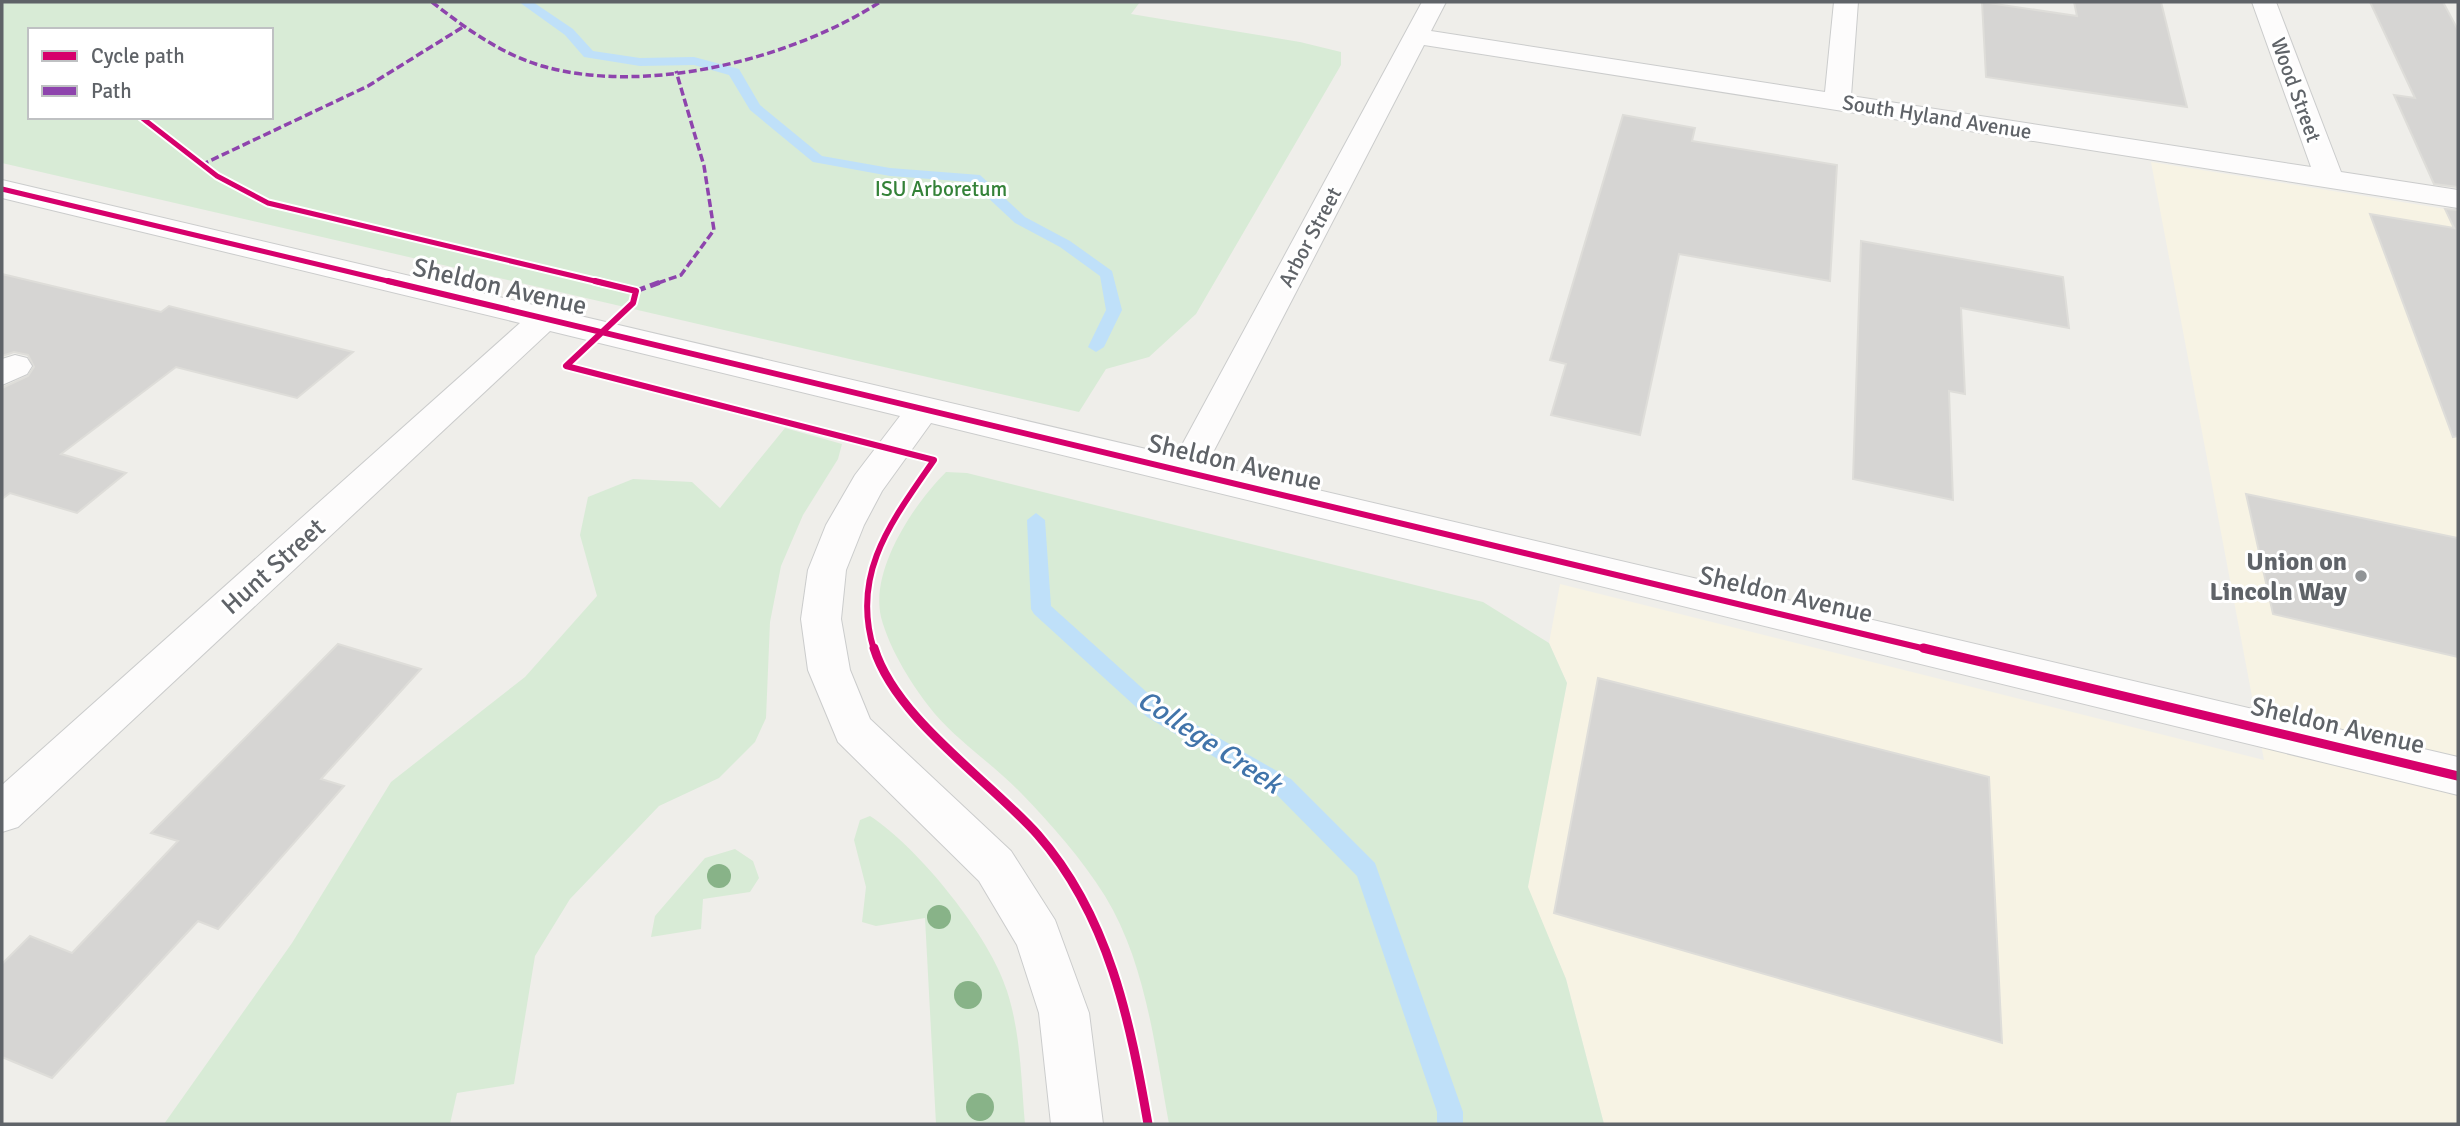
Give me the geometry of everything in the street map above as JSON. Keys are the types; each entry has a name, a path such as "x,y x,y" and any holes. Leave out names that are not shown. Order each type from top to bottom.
{"street":[{"name":"Arbor Street","path":"1185,472 1434,2"},
{"path":"1837,102 1846,2"},
{"name":"Wood Street","path":"2264,2 2329,178"},
{"name":"South Hyland Avenue","path":"1416,36 2458,199"},
{"name":"Sheldon Avenue","path":"2,189 2458,776"},
{"name":"Hunt Street","path":"2,813 545,318"},
{"path":"923,409 868,484 845,525 827,570 821,619 829,670 853,730 995,866 1038,936 1064,1013 1077,1124"}],"shaded area":[{"path":"2151,162 2458,211 2458,1124 1604,1124 1566,979 1527,887 1567,683 1549,643 1560,584 2264,760"}],"green space":[{"name":"ISU Arboretum","path":"2,2 1140,2 1131,14 1300,42 1341,52 1341,65 1196,314 1149,357 1106,369 1079,412 2,163"},
{"path":"785,428 842,444 838,459 803,515 781,566 770,622 766,718 755,742 719,778 659,806 570,899 535,956 514,1084 457,1093 450,1124 164,1124 292,943 391,782 525,677 597,596 580,535 588,497 633,479 692,482 720,508"},
{"path":"946,472 967,473 1483,602 1549,643 1567,683 1528,887 1566,979 1604,1124 1169,1124 1140,978 1119,922 1105,896 1055,829 1011,783 955,735 935,714 903,668 885,630 879,598 888,558 908,519"},
{"path":"870,816 889,830 930,871 951,895 986,945 1012,1007 1020,1057 1025,1124 936,1124 925,918 876,926 862,922 866,887 854,840 860,820"},
{"path":"735,849 753,861 759,878 750,892 703,899 701,929 651,937 655,916 705,858"}],"building":[{"path":"1982,2 2077,16 2074,2 2161,2 2187,107 1986,77"},
{"path":"2370,2 2443,2 2458,30 2458,187 2434,184 2394,95 2415,98"},
{"path":"1623,115 1695,128 1692,141 1837,165 1830,281 1679,254 1640,435 1551,415 1566,364 1550,360"},
{"path":"2445,209 2458,210 2458,436 2453,437 2370,214 2454,228"},
{"path":"1861,241 2063,277 2069,328 1961,308 1965,394 1949,391 1953,500 1853,479"},
{"path":"2,274 161,312 169,306 353,352 297,398 176,367 61,454 126,473 77,513 10,493 2,499 2,388 28,376 34,367 28,355 14,352 2,356"},
{"name":"Union on Lincoln Way","path":"2246,494 2458,538 2458,657 2273,614"},
{"path":"338,644 421,669 321,779 344,786 218,929 198,921 52,1078 2,1057 2,964 30,936 72,953 178,841 151,833"},
{"path":"1598,678 1989,777 2002,1043 1554,913"}],"waterway":[{"name":"College Creek","path":"525,2 569,32 589,54 640,62 694,61 734,72 755,107 818,159 890,172 975,178 1020,220 1065,244 1107,274 1114,310 1096,347"},
{"name":"College Creek","path":"1036,520 1041,609 1154,711 1283,786 1367,870 1450,1112 1450,1124"}],"marked path":[{"path":"432,2 484,39 512,54 542,66 568,72 599,74 667,72 764,56 825,34 880,2"},
{"path":"201,165 368,86 400,69 463,27"},
{"path":"636,291 681,275 714,230 704,166 676,71"}],"cycle path":[{"path":"144,119 217,176 268,203 636,291 633,303 566,366 934,460 893,522 870,572 866,590 866,622 876,655 894,686 918,717 1032,828 1078,887 1115,974 1134,1048 1148,1124"},
{"path":"2,189 2458,776"}],"place":[{"name":"Union on Lincoln Way","path":"2361,576"}]}
